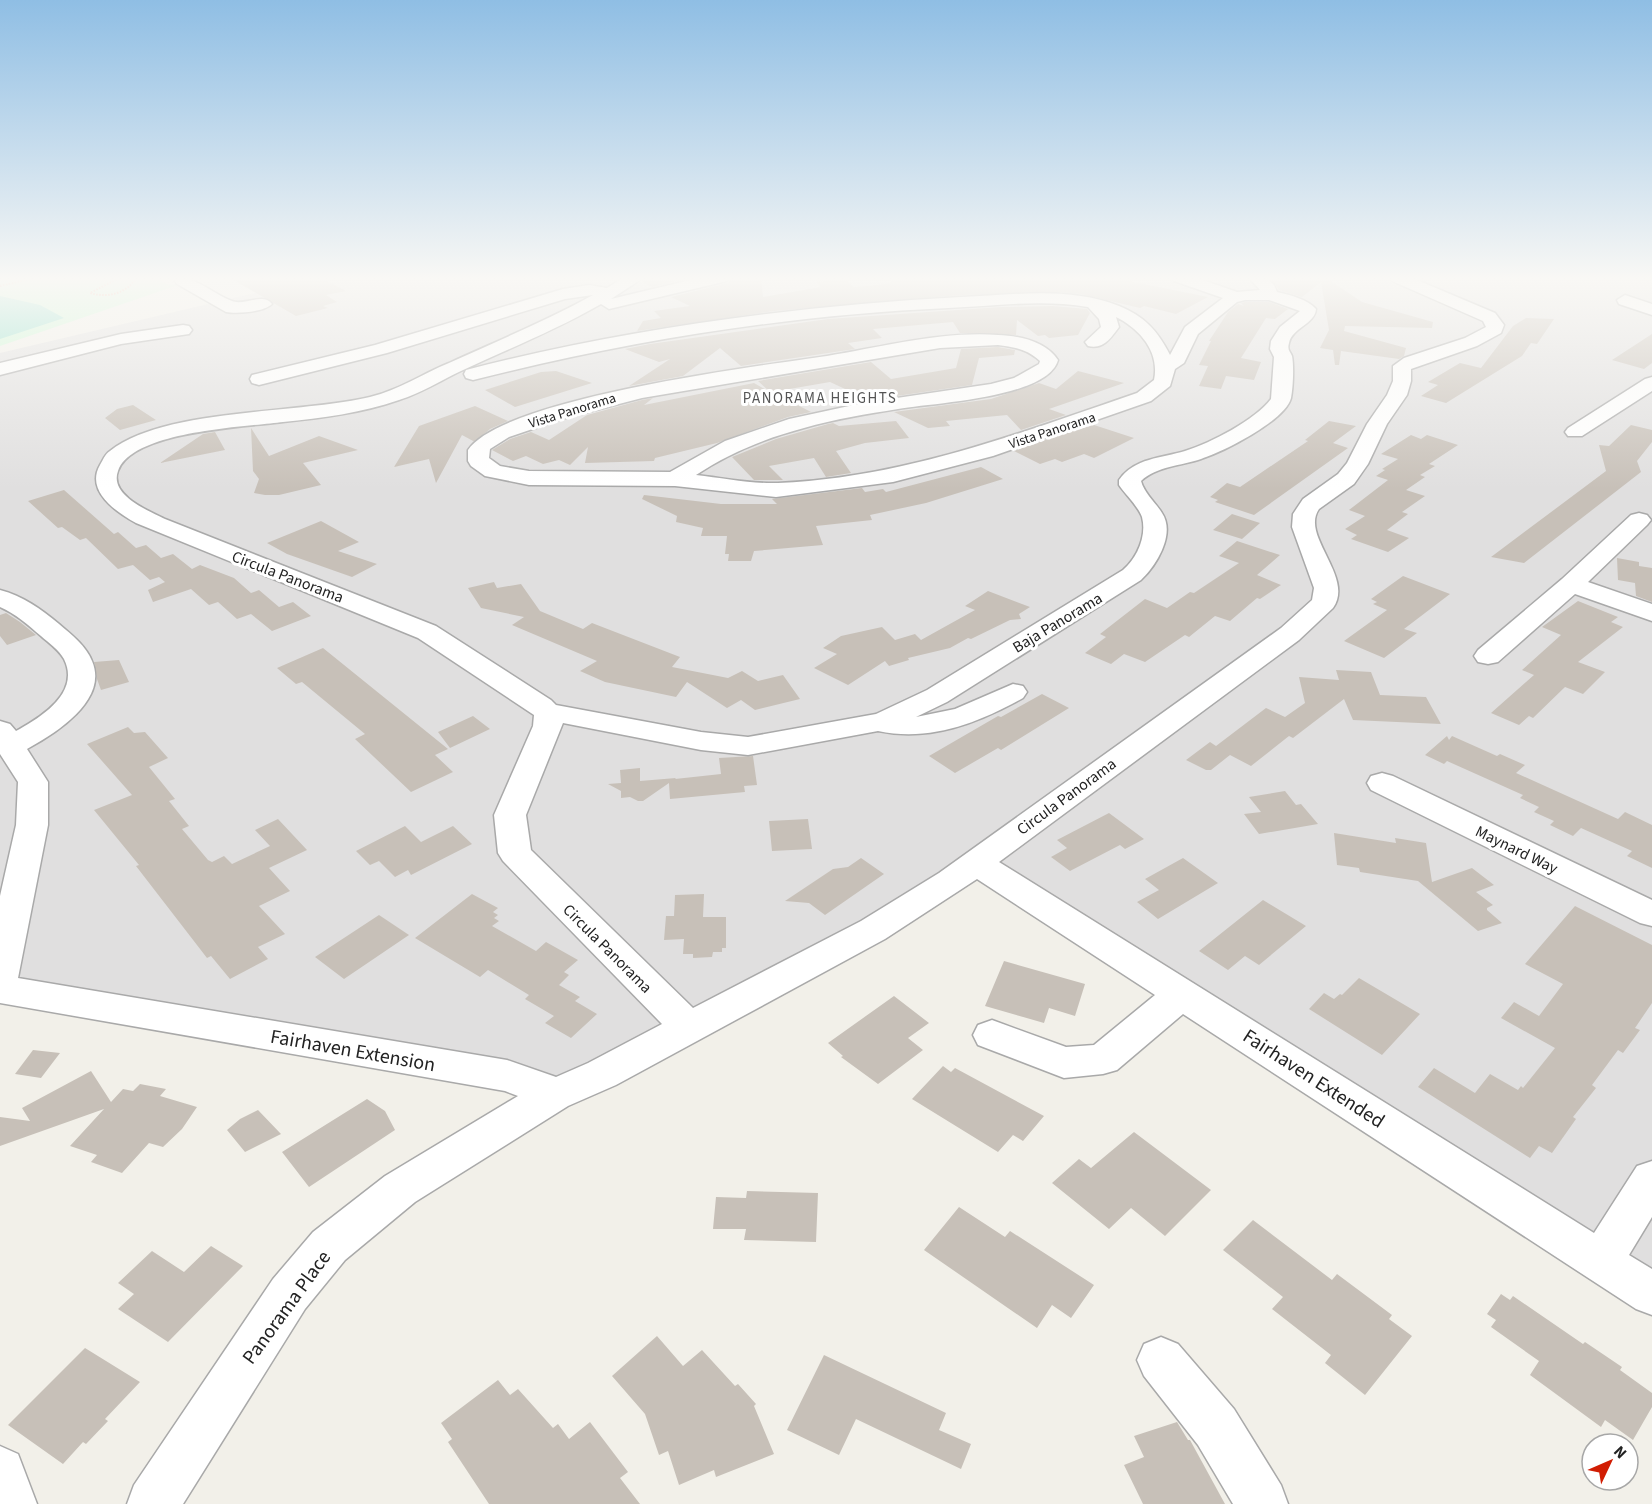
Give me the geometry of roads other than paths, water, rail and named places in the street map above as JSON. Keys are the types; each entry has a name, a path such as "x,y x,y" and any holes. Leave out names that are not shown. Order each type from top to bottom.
{"street":[{"path":"0,369 84,348"},
{"path":"259,379 384,348"},
{"name":"Circula Panorama","path":"499,348 403,393 327,410 181,429 143,439 114,456 106,473 108,488 117,500 132,511 177,533 427,632 530,699 548,714 548,726 528,767 510,815 514,853 689,1028 873,930 951,881 1290,634 1324,603 1327,588 1304,527 1304,514 1311,504 1346,479 1357,464 1377,424 1396,395 1402,381 1402,366 1452,348"},
{"path":"403,393 507,365 585,348"},
{"name":"Vista Panorama","path":"907,348 623,395 563,411 499,434 478,450 478,456 483,465 494,471 513,476 589,480 675,479 776,489 819,486 893,475 986,452 1126,405 1159,387 1166,377 1166,366 1175,363 1182,348"},
{"name":"Vista Panorama","path":"675,479 697,462 762,433 871,407 1021,383 1047,367 1049,360 1043,352 1035,348"},
{"path":"1157,348 1166,366"},
{"name":"Baja Panorama","path":"548,714 565,714 701,741 748,746 878,722 937,696 1116,587 1144,564 1152,541 1153,516 1130,485 1133,475 1204,450 1263,417 1281,399 1283,357 1279,348"},
{"path":"1575,432 1652,383"},
{"path":"1488,656 1571,584 1639,520"},
{"path":"1571,584 1652,613"},
{"path":"0,598 28,611 70,647 80,664 80,682 74,699 42,729 5,738 33,782 32,825 0,978"},
{"path":"878,722 900,727 922,727 959,718 1012,692"},
{"name":"Maynard Way","path":"1382,783 1652,914"},
{"name":"Fairhaven Extended","path":"975,862 1652,1294"},
{"name":"Fairhaven Extension","path":"0,989 507,1076 544,1089 554,1095"},
{"path":"992,1035 1064,1064 1103,1059 1182,994"},
{"path":"554,1095 602,1074 689,1028"},
{"name":"Panorama Place","path":"153,1504 290,1294 329,1246 400,1189 554,1095"},
{"path":"1601,1261 1652,1179"},
{"path":"1161,1360 1216,1426 1262,1504"},
{"path":"0,1472 10,1504"}],"district":[{"name":"PANORAMA HEIGHTS","path":"820,398"}]}
